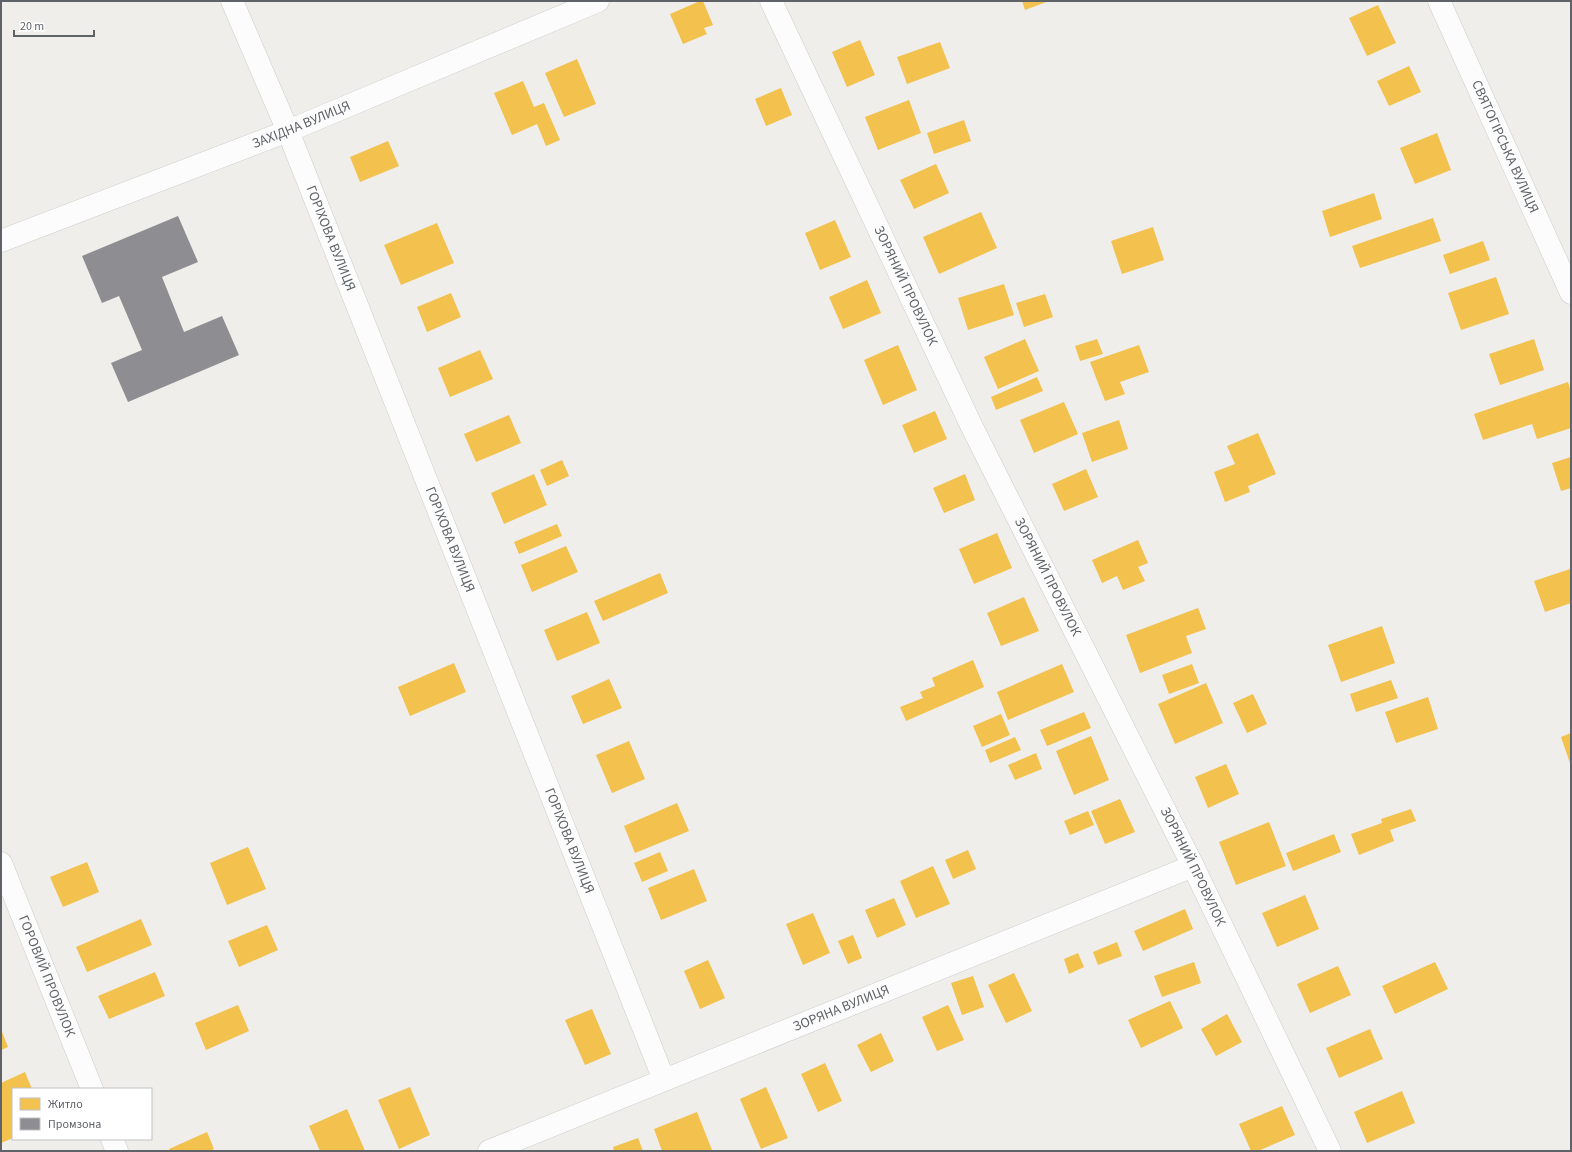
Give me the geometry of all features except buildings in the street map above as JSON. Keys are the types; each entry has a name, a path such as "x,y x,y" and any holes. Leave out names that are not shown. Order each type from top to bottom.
{"street":[{"name":"ГОРІХОВА ВУЛИЦЯ","path":"232,1 288,131 664,1080"},
{"name":"ЗАХІДНА ВУЛИЦЯ","path":"1,241 288,131 598,1"},
{"name":"ЗОРЯНИЙ ПРОВУЛОК","path":"770,1 972,427 1194,866 1330,1151"},
{"name":"СВЯТОГІРСЬКА ВУЛИЦЯ","path":"1439,1 1571,293"},
{"name":"ГОРОВИЙ ПРОВУЛОК","path":"1,863 92,1088"},
{"name":"ЗОРЯНА ВУЛИЦЯ","path":"489,1151 1194,866"},
{"path":"112,1140 117,1151"}]}
